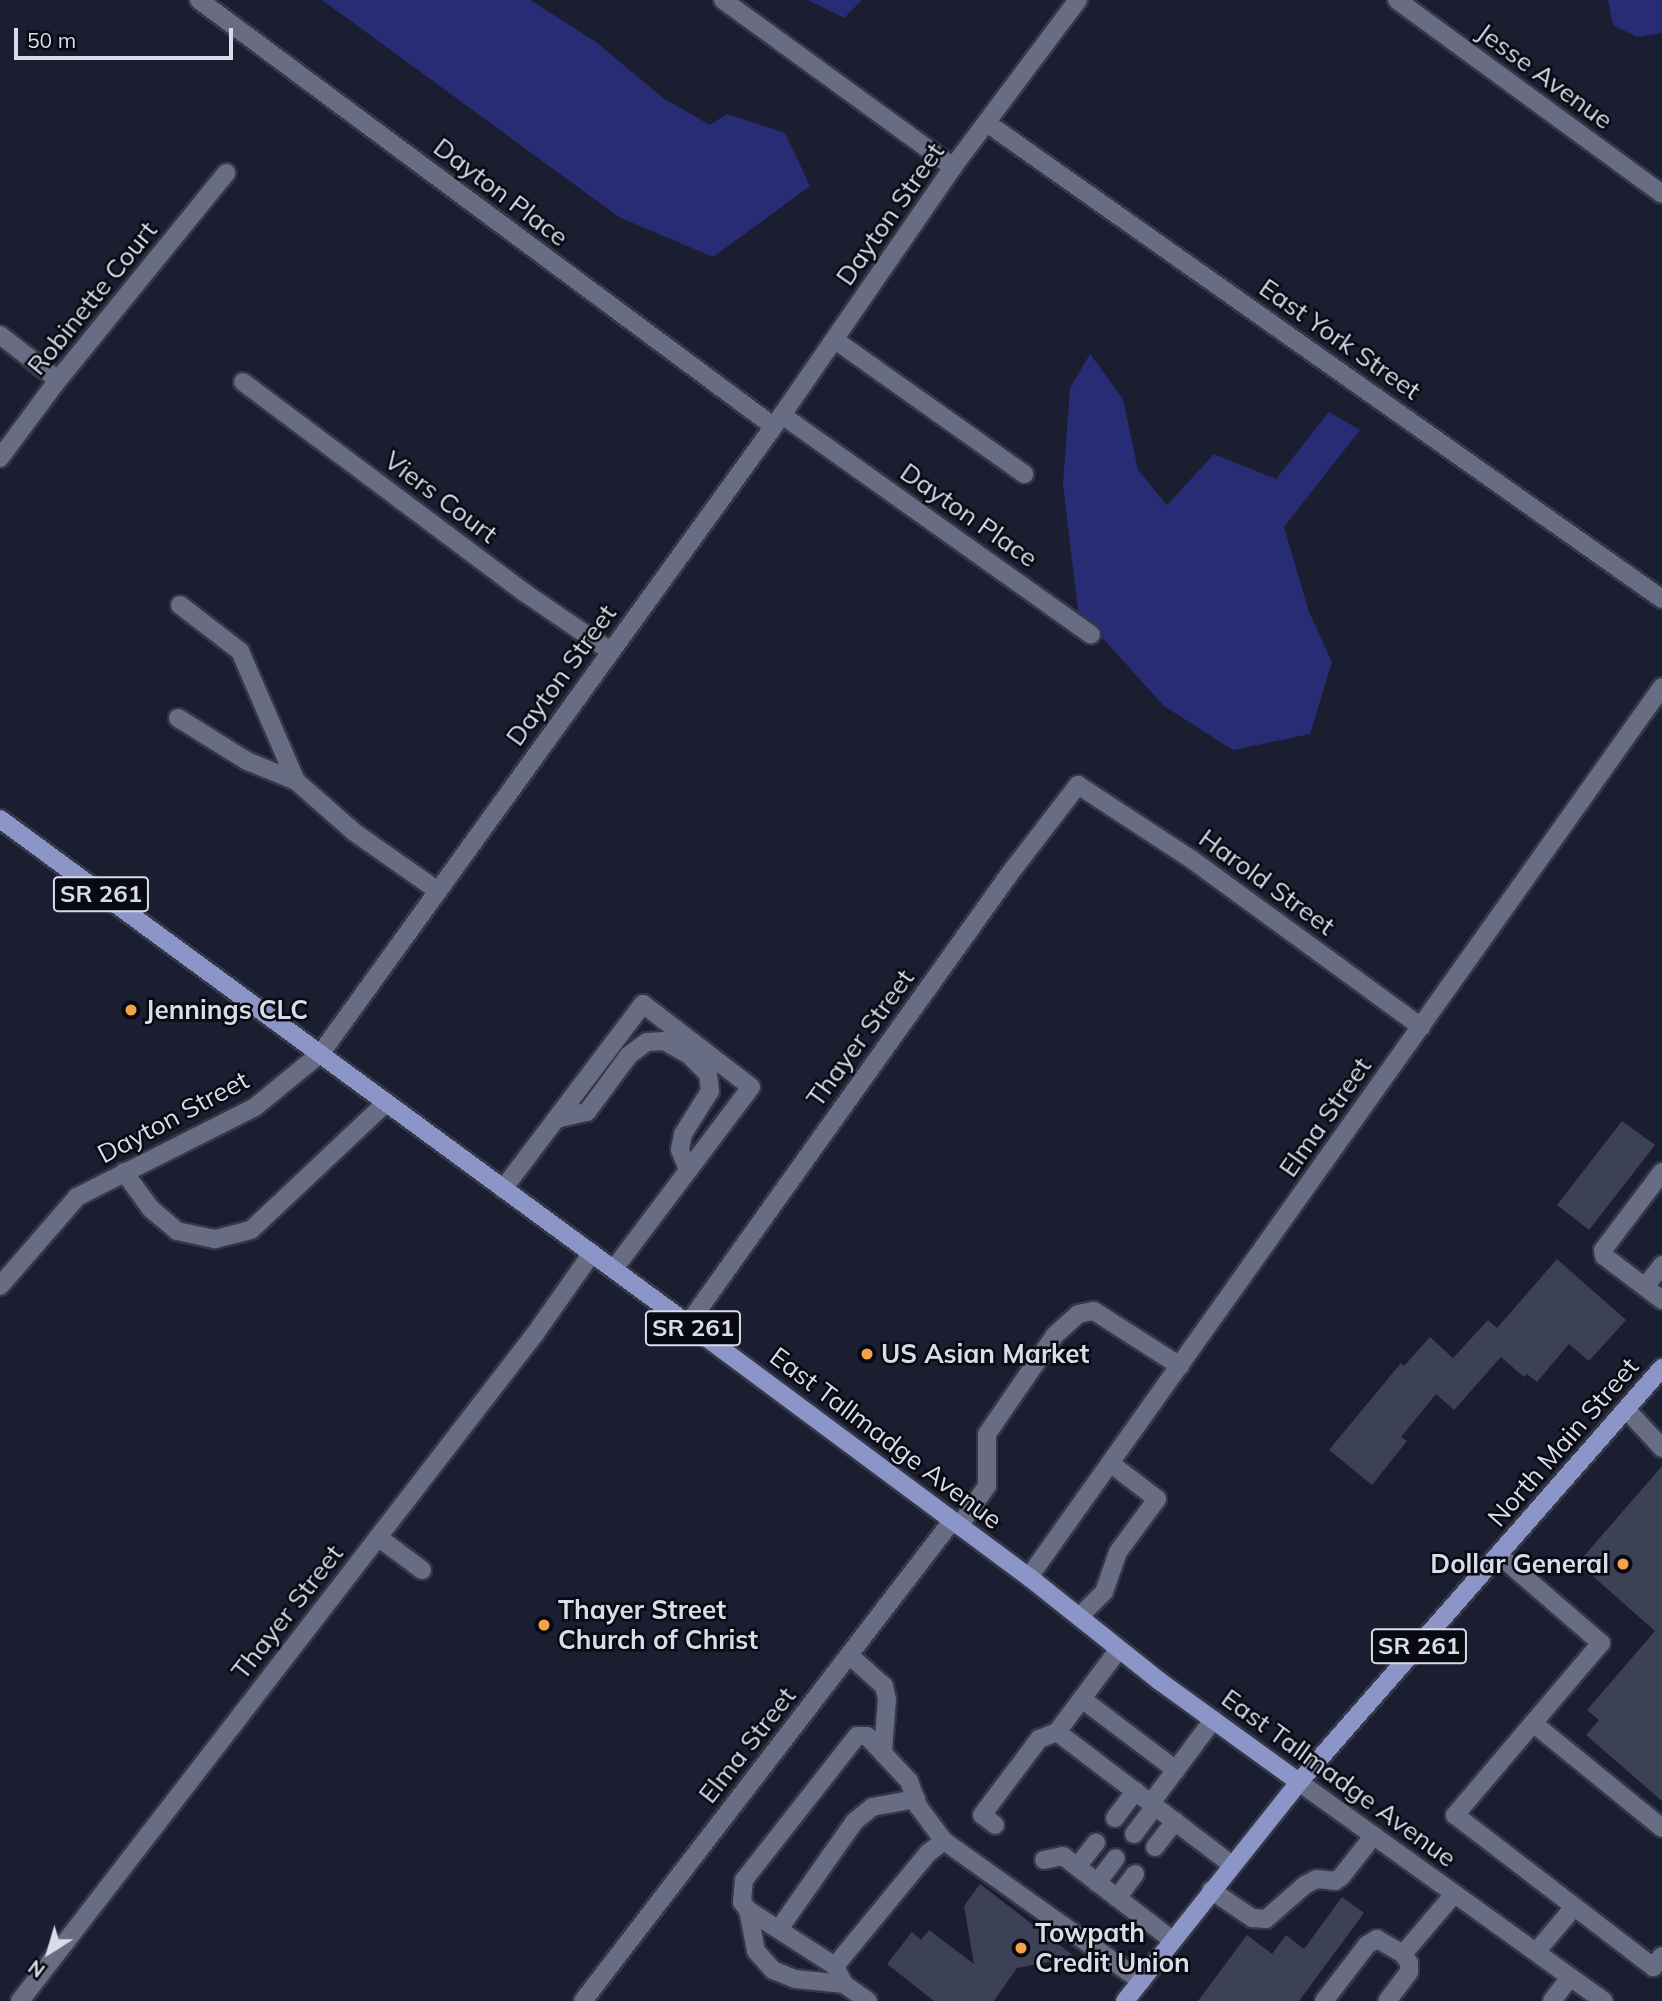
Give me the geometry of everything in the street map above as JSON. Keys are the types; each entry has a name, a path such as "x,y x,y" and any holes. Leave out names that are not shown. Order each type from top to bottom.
{"main road":[{"name":"East Tallmadge Avenue","path":"0,819 614,1269 1029,1577 1119,1649 1299,1782"},
{"name":"North Main Street","path":"1125,2001 1231,1864 1299,1782 1662,1368"}],"street":[{"name":"Dayton Place","path":"198,0 778,420 1091,635"},
{"path":"723,0 953,167"},
{"name":"Dayton Street","path":"1,1284 77,1197 124,1172 149,1163 255,1107 321,1053 778,420 953,167 1078,0"},
{"name":"Jesse Avenue","path":"1397,0 1662,192"},
{"name":"East York Street","path":"987,123 1662,599"},
{"name":"Robinette Court","path":"0,458 58,380 226,173"},
{"path":"0,335 58,380"},
{"path":"835,340 1024,474"},
{"name":"Viers Court","path":"243,382 525,593 610,651"},
{"path":"180,605 240,650 296,781"},
{"name":"Elma Street","path":"1029,1577 1662,687"},
{"path":"178,718 247,761 296,781 354,832 438,891"},
{"name":"Harold Street","path":"1078,785 1191,859 1422,1027"},
{"name":"Thayer Street","path":"688,1324 1011,872 1078,785"},
{"path":"503,1189 643,1004 751,1087 614,1269"},
{"path":"556,1119 587,1112 629,1055 647,1042 664,1041 689,1055 708,1074 710,1091 683,1134 680,1150 688,1170"},
{"path":"124,1172 151,1209 177,1231 215,1240 251,1230 386,1103"},
{"path":"1662,1172 1603,1250 1604,1256 1662,1300"},
{"name":"Thayer Street","path":"20,2001 535,1334 592,1253"},
{"path":"1645,1287 1662,1265"},
{"name":"Elma Street","path":"583,2001 849,1655 987,1486 987,1434 1055,1335 1078,1314 1094,1311 1180,1366"},
{"path":"1626,1409 1662,1448"},
{"path":"1079,1618 1104,1592 1118,1552 1157,1499 1110,1463"},
{"path":"378,1536 422,1570"},
{"path":"1499,1555 1601,1643 1455,1815 1653,1967 1662,1956"},
{"path":"995,1825 982,1815 1039,1739 1057,1732 1119,1649"},
{"path":"849,1655 884,1686 887,1699 883,1751"},
{"path":"1082,1699 1176,1770"},
{"path":"1134,1834 1213,1720"},
{"path":"1533,1723 1662,1828"},
{"path":"1057,1732 1231,1864"},
{"path":"868,2001 844,1984 835,1966 748,1910 742,1902 744,1881 857,1736 867,1736 909,1781 916,1799 944,1841 1141,1981"},
{"name":"East Tallmadge Avenue","path":"1299,1782 1604,2001"},
{"path":"1115,1818 1135,1791"},
{"path":"779,1929 855,1821 872,1807 916,1799"},
{"path":"1155,1847 1175,1821"},
{"path":"1211,1891 1252,1918 1266,1919 1305,1885 1317,1879 1335,1881 1374,1835"},
{"path":"835,1966 928,1853 944,1841"},
{"path":"1070,1862 1096,1843"},
{"path":"1097,1883 1116,1858"},
{"path":"1044,1860 1070,1862 1172,1940"},
{"path":"1117,1898 1135,1874"},
{"path":"1403,1954 1454,1894"},
{"path":"1536,1952 1574,1907"},
{"path":"748,1910 756,1951 773,1970 795,1979 844,1984"},
{"path":"1324,2001 1367,1945 1377,1939 1403,1954 1409,1963 1409,1972 1387,2001"},
{"path":"1552,2001 1570,1977"}],"shaded area":[{"path":"322,0 530,0 596,42 663,98 710,125 727,114 785,133 810,186 713,257 619,217"},
{"path":"808,0 862,0 844,18"},
{"path":"1608,0 1662,0 1662,33 1637,37 1613,25"},
{"path":"1090,354 1123,399 1138,470 1167,505 1214,454 1276,479 1329,412 1360,430 1284,527 1309,612 1332,662 1310,734 1233,750 1164,706 1078,611 1063,484 1070,388"}],"building":[{"path":"1622,1121 1655,1145 1589,1230 1557,1205"},
{"path":"1557,1259 1626,1320 1589,1361 1569,1344 1537,1382 1527,1374 1524,1377 1501,1357 1454,1410 1436,1394 1401,1437 1407,1441 1372,1485 1329,1450 1401,1363 1404,1366 1430,1337 1453,1358 1488,1320 1497,1328"},
{"path":"1662,1466 1662,1801 1586,1735 1599,1720 1587,1710 1655,1631 1578,1563"},
{"name":"Towpath Credit Union","path":"980,1884 1075,1957 1017,1968 994,2001 934,2001 887,1964 912,1932 921,1940 929,1930 974,1964 964,1906"},
{"path":"1342,1897 1364,1913 1299,2001 1198,2001 1247,1935 1272,1954 1286,1935 1304,1949"}],"place":[{"name":"Jennings CLC","path":"131,1010"},
{"name":"US Asian Market","path":"867,1354"},
{"name":"Dollar General","path":"1623,1564"},
{"name":"Thayer Street Church of Christ","path":"544,1625"},
{"name":"Towpath Credit Union","path":"1021,1948"}]}
